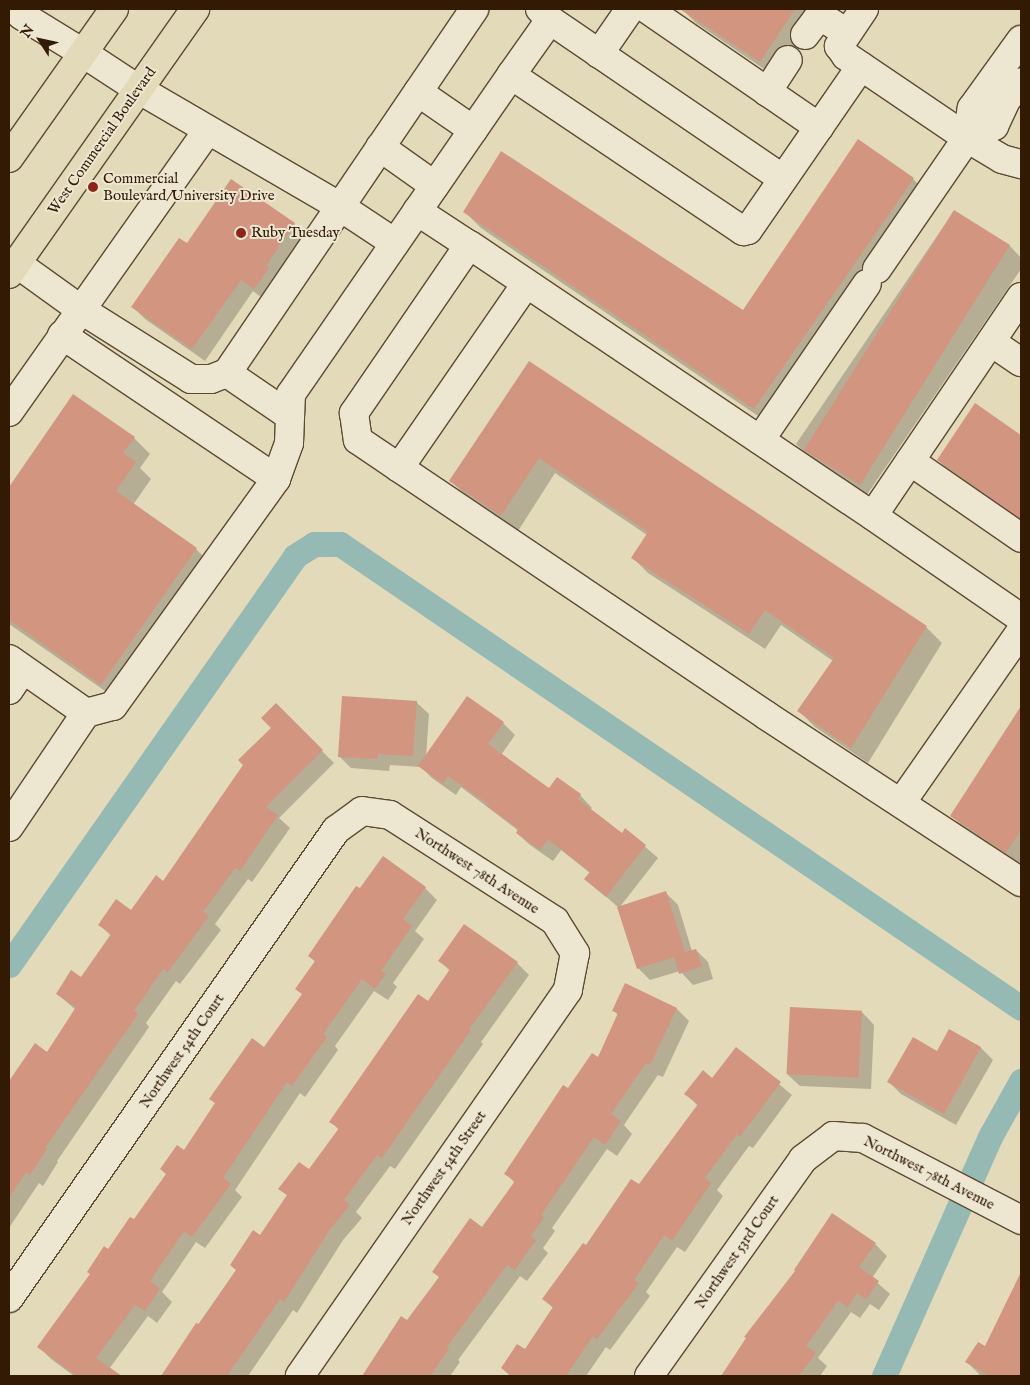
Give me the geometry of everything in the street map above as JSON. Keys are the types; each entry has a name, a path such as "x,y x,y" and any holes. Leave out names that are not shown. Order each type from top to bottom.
{"highway":[{"path":"9,158 114,9"},
{"name":"West Commercial Boulevard","path":"12,268 195,9"}],"street":[{"path":"12,268 191,379 211,379 227,373 474,9"},
{"path":"599,54 630,9"},
{"path":"647,9 819,127"},
{"path":"864,9 839,46 846,56 967,138 1002,159 1021,164"},
{"path":"19,11 138,90 339,206 395,243"},
{"path":"9,827 86,713 113,706 276,479 289,443 291,394 511,76 545,14 599,54 783,179"},
{"path":"805,35 817,19 822,17 847,33"},
{"path":"760,440 967,138 972,108 1021,40"},
{"path":"767,92 788,60"},
{"path":"511,76 743,231 748,230 861,66"},
{"path":"967,138 994,126 1006,100 1021,82"},
{"path":"418,92 473,130"},
{"path":"9,412 208,130"},
{"path":"380,147 435,186"},
{"path":"417,211 873,516 1021,618"},
{"path":"468,245 354,413 358,440 901,804 1021,882"},
{"path":"399,468 526,284"},
{"path":"873,516 1021,298"},
{"path":"62,335 276,479"},
{"path":"991,342 1021,362"},
{"path":"227,373 290,416"},
{"path":"910,461 1021,538"},
{"path":"901,804 1021,631"},
{"path":"14,673 86,713"},
{"name":"Northwest 78th Avenue","path":"362,811 390,815 555,921 575,954"},
{"name":"Northwest 54th Court","path":"9,1298 336,830 362,811"},
{"name":"Northwest 54th Street","path":"300,1376 568,990 575,954"},
{"name":"Northwest 78th Avenue","path":"833,1136 863,1138 1021,1220"},
{"name":"Northwest 53rd Court","path":"649,1376 803,1159 833,1136"}],"building":[{"path":"680,9 795,9 760,62"},
{"path":"858,139 914,178 754,409 463,212 501,151 743,310"},
{"path":"231,179 295,223 266,266 269,268 254,289 241,280 192,349 131,307 179,238 187,243"},
{"path":"954,210 1010,245 860,485 804,450"},
{"path":"529,361 927,626 851,748 797,711 834,658 765,610 749,634 631,558 648,532 539,458 501,516 449,481"},
{"path":"73,394 135,437 123,453 136,462 116,491 197,548 101,685 9,620 9,487"},
{"path":"975,403 1021,435 1021,519 937,460"},
{"path":"342,696 417,701 413,756 378,754 377,759 338,757"},
{"path":"467,696 504,722 488,744 549,788 557,777 581,794 578,799 622,833 625,828 646,845 606,897 584,879 590,872 548,839 540,850 516,833 518,829 487,806 488,804 448,776 443,784 418,766"},
{"path":"276,703 323,750 266,807 278,815 240,871 235,868 203,912 209,916 168,972 163,969 134,1011 138,1014 45,1148 47,1149 30,1175 26,1172 9,1198 9,1081 35,1043 47,1052 76,1007 56,994 71,970 81,977 111,934 98,925 116,899 131,910 156,875 163,881 243,765 238,760 271,728 261,718"},
{"path":"1021,706 1021,830 1006,853 950,816"},
{"path":"383,856 426,887 403,919 412,926 381,971 386,974 375,989 362,979 323,1034 327,1037 292,1086 287,1082 223,1178 231,1184 192,1237 184,1231 150,1281 160,1289 145,1311 135,1305 96,1358 122,1376 77,1376 37,1347 90,1274 87,1272 104,1246 108,1249 130,1217 134,1219 166,1174 160,1169 177,1145 184,1150 215,1103 209,1099 252,1038 264,1047 302,994 295,989 315,961 308,956 356,886 360,888"},
{"path":"666,891 685,952 696,949 702,966 679,974 674,957 637,969 617,907"},
{"path":"464,924 518,962 469,1029 471,1030 382,1158 377,1155 344,1200 350,1205 331,1228 284,1302 280,1299 227,1376 161,1376 196,1323 199,1324 236,1270 230,1265 253,1230 260,1235 287,1195 278,1189 299,1162 309,1169 339,1128 329,1122 418,994 428,1001 450,969 438,961"},
{"path":"625,983 677,1008 650,1065 646,1063 611,1114 621,1121 605,1145 594,1137 541,1215 544,1218 531,1236 536,1240 515,1270 507,1265 447,1347 449,1349 430,1376 362,1376 401,1316 407,1320 439,1277 432,1272 470,1218 482,1227 515,1181 504,1174 563,1085 568,1088 592,1053 598,1057 618,1013 612,1011"},
{"path":"790,1007 862,1011 858,1078 786,1074"},
{"path":"949,1029 981,1047 944,1114 887,1082 913,1037 937,1051"},
{"path":"736,1047 781,1082 740,1137 737,1134 705,1178 711,1183 672,1241 664,1235 634,1280 639,1283 597,1339 593,1336 566,1376 512,1376 501,1368 517,1344 525,1349 553,1307 542,1299 583,1243 586,1245 631,1179 639,1184 698,1104 684,1094 703,1070 712,1078"},
{"path":"832,1213 876,1243 859,1267 879,1281 866,1299 857,1293 848,1307 838,1301 806,1346 816,1353 799,1376 721,1376 746,1338 744,1337 795,1271"},
{"path":"1021,1272 1021,1376 989,1376 965,1362 978,1342 985,1346"}],"waterway":[{"path":"9,965 295,556 314,544 340,544 1021,1008"},
{"path":"884,1376 991,1135 1021,1081"}],"place":[{"name":"Commercial Boulevard/University Drive","path":"93,187"},
{"name":"Ruby Tuesday","path":"241,233"}]}
